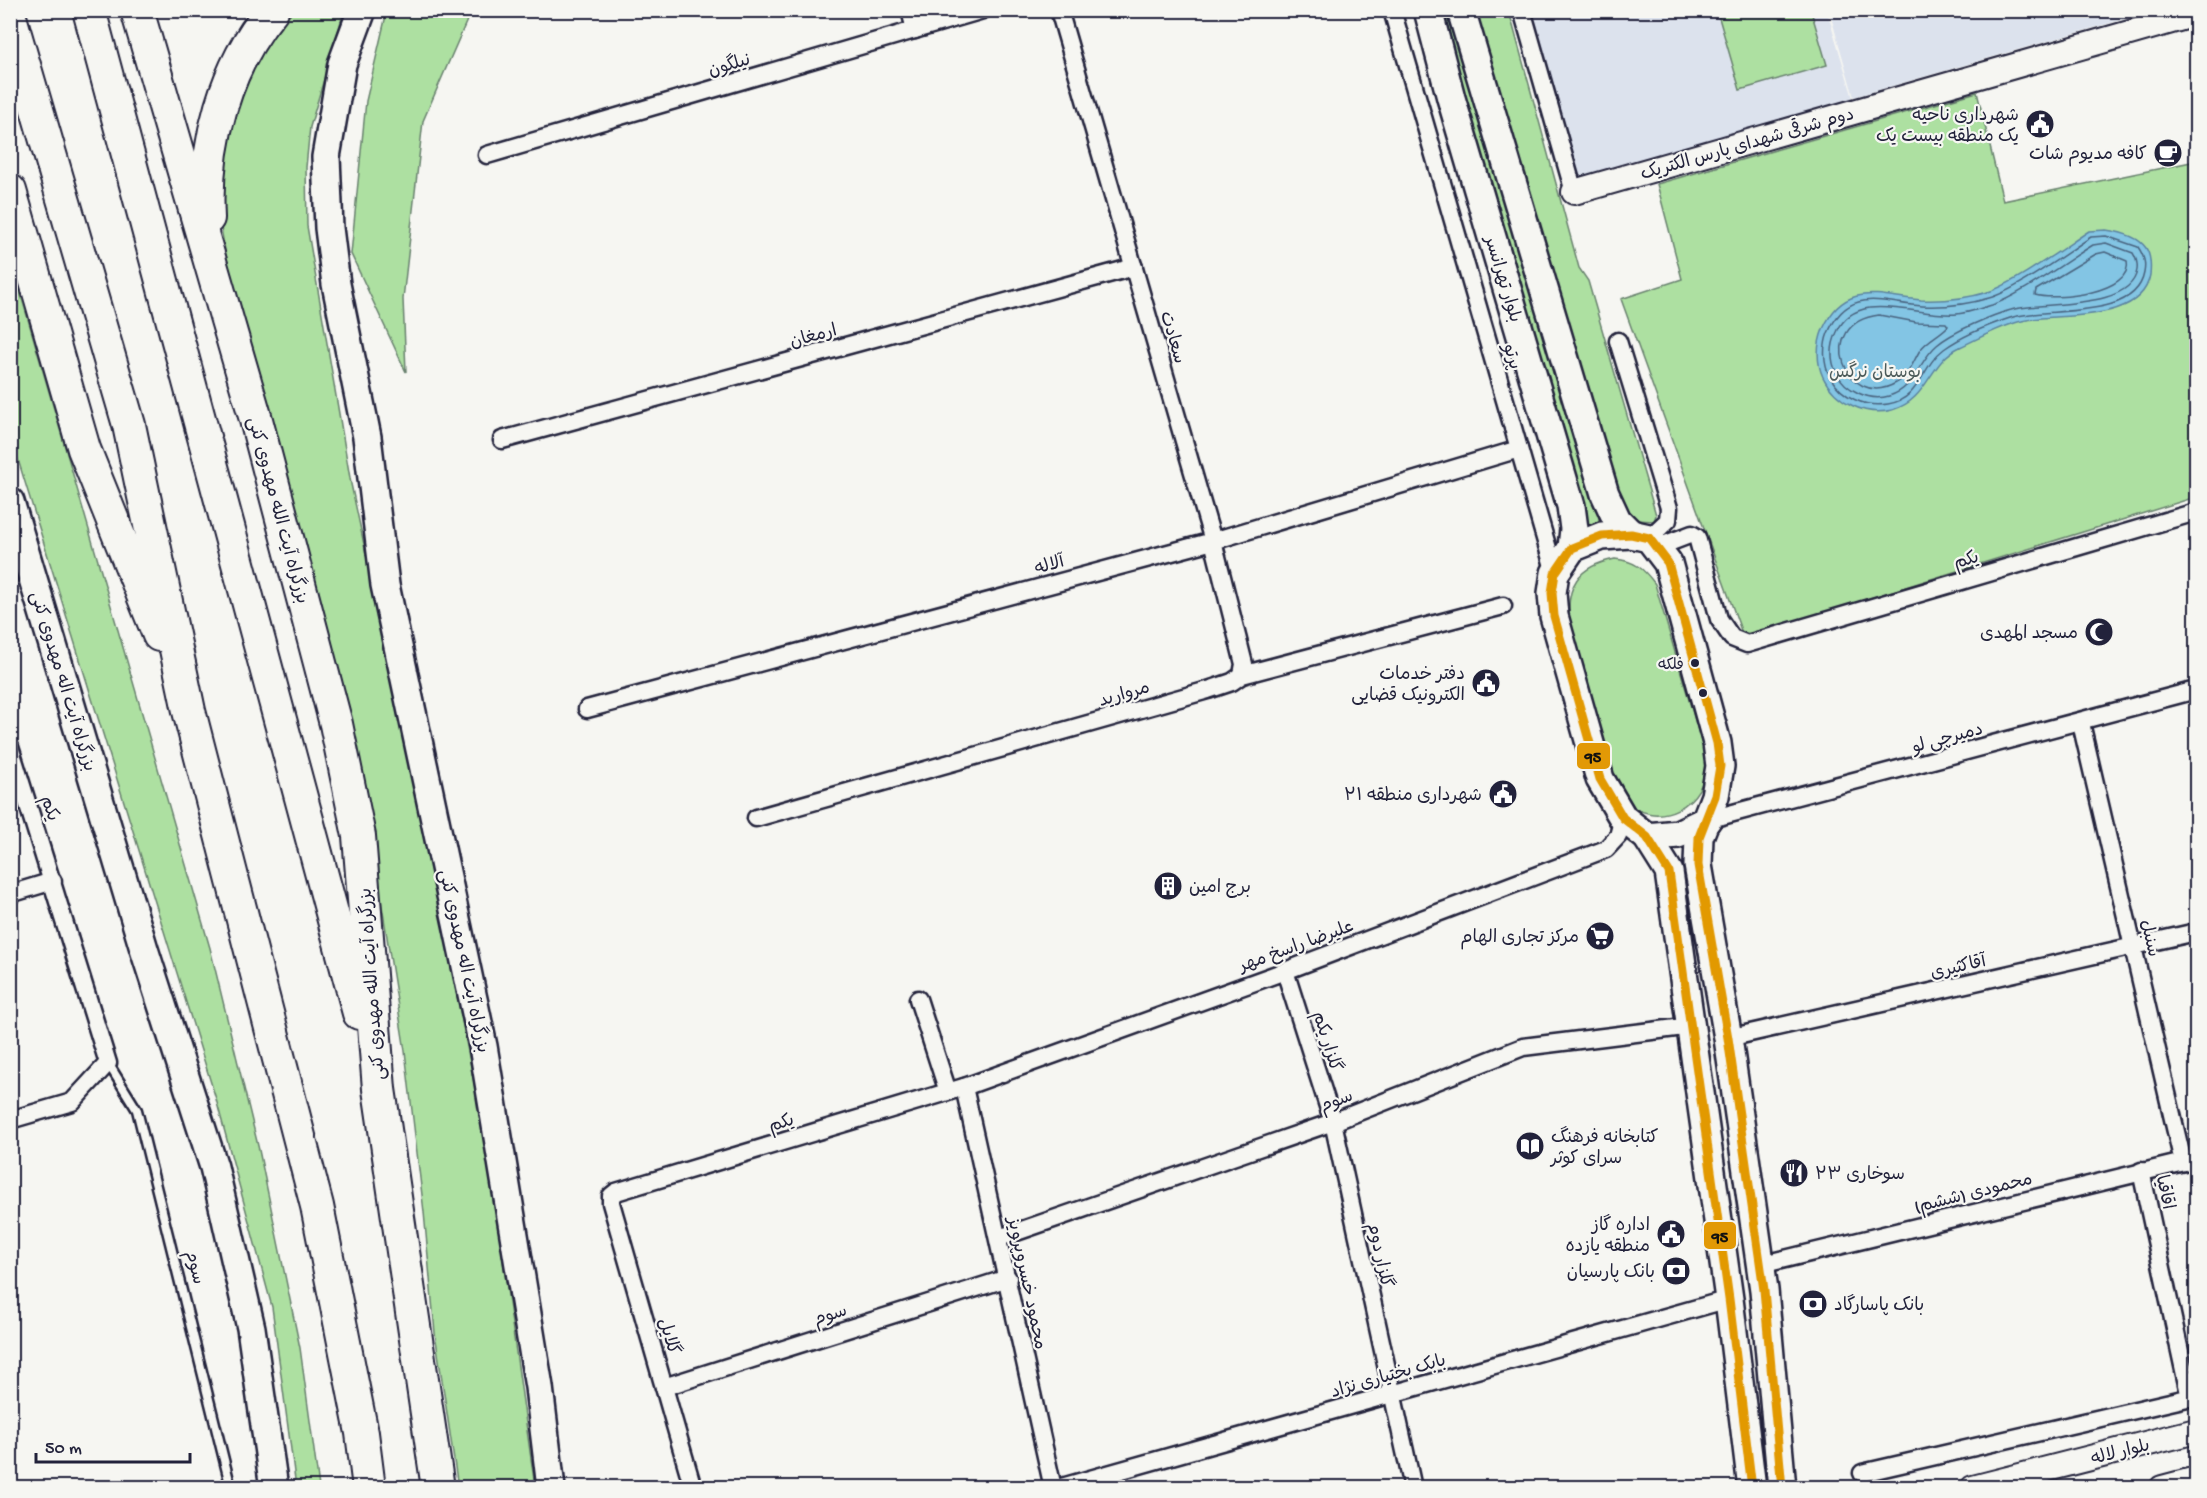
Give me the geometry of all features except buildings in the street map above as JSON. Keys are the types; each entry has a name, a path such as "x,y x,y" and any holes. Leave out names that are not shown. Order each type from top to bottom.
{"highway":[{"name":"بزرگراه آیت الله مهدوی کنی","path":"89,10 379,1089"},
{"name":"بزرگراه آیت الله مهدوی کنی","path":"137,10 255,416 336,724 357,825 379,1089"},
{"path":"210,258 206,186 212,140 233,74 250,37 272,10"},
{"path":"10,17 129,424 189,711 317,1206 362,1433 369,1488"},
{"path":"10,191 84,449 189,711"},
{"path":"379,1089 438,1488"}],"main road":[{"name":"بزرگراه آیت اله مهدوی کنی","path":"362,10 342,64 326,157 329,228 336,284 367,437 385,585 483,1046 539,1386 551,1488"},
{"name":"بلوار تهرانسر","path":"1428,10 1450,98 1571,506 1574,529 1572,548"},
{"name":"بلوار تهرانسر","path":"1461,10 1605,494 1617,520 1646,540 1668,563 1676,586 1717,743 1719,781 1707,820"},
{"name":"بزرگراه آیت اله مهدوی کنی","path":"10,502 144,949 214,1167 251,1328 274,1488"},
{"path":"1646,540 1602,536 1572,548 1555,573 1551,593 1564,658 1600,779 1623,818 1647,837 1669,872 1729,1299 1752,1488"},
{"path":"1647,837 1677,834 1707,820"},
{"path":"1707,820 1699,837 1698,865 1728,1038 1760,1265 1782,1488"}],"street":[{"path":"910,10 915,30"},
{"name":"نیلگون","path":"487,155 983,10"},
{"name":"سعادت","path":"1059,10 1213,541 1244,664 1242,675"},
{"name":"پرتو","path":"1392,10 1555,573"},
{"path":"1522,10 1574,192"},
{"name":"دوم شرقی شهدای پارس الکتریک","path":"1574,192 2196,14"},
{"name":"ارمغان","path":"502,440 1134,267"},
{"path":"1618,341 1669,508 1668,520 1646,540"},
{"name":"آلاله","path":"587,709 1213,541 1519,449"},
{"name":"یکم","path":"1646,540 1692,534 1697,537 1719,620 1732,638 1747,644 2196,512"},
{"name":"مروارید","path":"756,818 1208,690 1232,682 1242,675 1503,606"},
{"name":"دمیرچی لو","path":"1707,820 2081,723 2196,690"},
{"name":"سنبل","path":"2081,723 2133,946 2190,1160"},
{"name":"یکم","path":"10,747 53,881"},
{"name":"علیرضا راسخ مهر","path":"964,1087 1286,971 1606,849 1617,836 1623,818"},
{"path":"10,894 53,881"},
{"name":"سوم","path":"53,881 108,1062"},
{"name":"آقاکثیری","path":"1728,1038 2196,932"},
{"name":"گلزار یکم","path":"1286,971 1333,1122"},
{"path":"918,999 948,1092"},
{"name":"سوم","path":"999,1238 1333,1122 1523,1047 1692,1026"},
{"path":"10,1120 72,1101 108,1062"},
{"name":"یکم","path":"611,1196 616,1192 964,1087"},
{"name":"محمود خسروپرویز","path":"964,1087 1053,1488"},
{"name":"گلزار دوم","path":"1333,1122 1413,1488"},
{"name":"محمودی (ششم)","path":"1760,1265 2190,1160"},
{"name":"اقاقیا","path":"2141,1171 2193,1397"},
{"name":"گلایل","path":"611,1196 693,1488"},
{"name":"سوم","path":"664,1387 1008,1278"},
{"name":"بابک بختیاری نژاد","path":"1058,1488 1729,1299"},
{"path":"1862,1473 2193,1397"},
{"name":"بلوار لاله","path":"1973,1488 2034,1480 2196,1431"},
{"path":"2162,1488 2196,1479"}],"lane":[{"name":"سوم","path":"108,1062 137,1110 231,1488"}],"shaded area":[{"path":"1829,10 2152,10 2152,11 1854,97"},
{"path":"1530,11 1827,11 1853,98 1580,178 1574,171"}],"green space":[{"path":"294,11 344,11 310,127 306,167 307,226 351,484 417,791 488,1154 535,1487 458,1487 435,1333 424,1212 405,1051 364,792 221,230 224,161 237,104 260,51 276,29"},
{"path":"387,11 471,11 423,121 403,299 406,372 351,254 366,101"},
{"path":"1441,11 1453,11 1598,513 1599,521 1595,525 1586,524"},
{"path":"1476,11 1509,11 1579,268 1588,281 1656,515 1654,521 1637,520 1615,499"},
{"path":"1717,11 1811,11 1827,65 1740,90"},
{"name":"بوستان نرگس","path":"1977,92 2003,201 2196,161 2196,497 1753,634 1742,633 1621,299 1682,279 1657,184"},
{"path":"10,257 210,948 259,1150 300,1348 319,1487 296,1487 272,1307 216,1099 11,437"},
{"path":"1615,559 1638,566 1655,584 1706,758 1705,775 1690,801 1664,814 1650,814 1636,809 1623,798 1614,782 1570,623 1570,598 1577,580 1592,567"}],"water":[{"path":"2106,230 2134,238 2143,244 2149,254 2150,275 2143,291 2131,302 2115,309 2096,313 2022,321 1990,332 1949,354 1914,398 1892,410 1872,411 1852,406 1835,394 1823,377 1818,353 1823,329 1832,313 1842,303 1853,297 1879,295 1938,300 1963,298 1988,292 2012,281 2089,231"}],"transit line":[{"name":"95","path":"1752,1488 1729,1299 1669,872 1647,837 1623,818 1600,779 1554,616 1552,593 1555,573 1572,548 1602,536 1631,534 1649,538 1668,563 1717,743 1720,766 1715,796 1699,837 1698,865 1728,1038 1764,1290 1782,1488"}],"place":[{"name":"شهرداری ناحیه یک منطقه بیست یک","path":"2040,124"},
{"name":"کافه مدیوم شات","path":"2168,153"},
{"name":"مسجد المهدی","path":"2099,632"},
{"name":"فلکه","path":"1695,663"},
{"name":"دفتر خدمات الکترونیک قضایی","path":"1486,683"},
{"name":"شهرداری منطقه ۲۱","path":"1503,794"},
{"name":"برج امین","path":"1168,886"},
{"name":"مرکز تجاری الهام","path":"1600,936"},
{"name":"کتابخانه فرهنگ سرای کوثر","path":"1530,1146"},
{"name":"سوخاری ۲۳","path":"1794,1173"},
{"name":"اداره گاز منطقه یازده","path":"1671,1234"},
{"name":"بانک پارسیان","path":"1676,1271"},
{"name":"بانک پاسارگاد","path":"1813,1304"}]}
